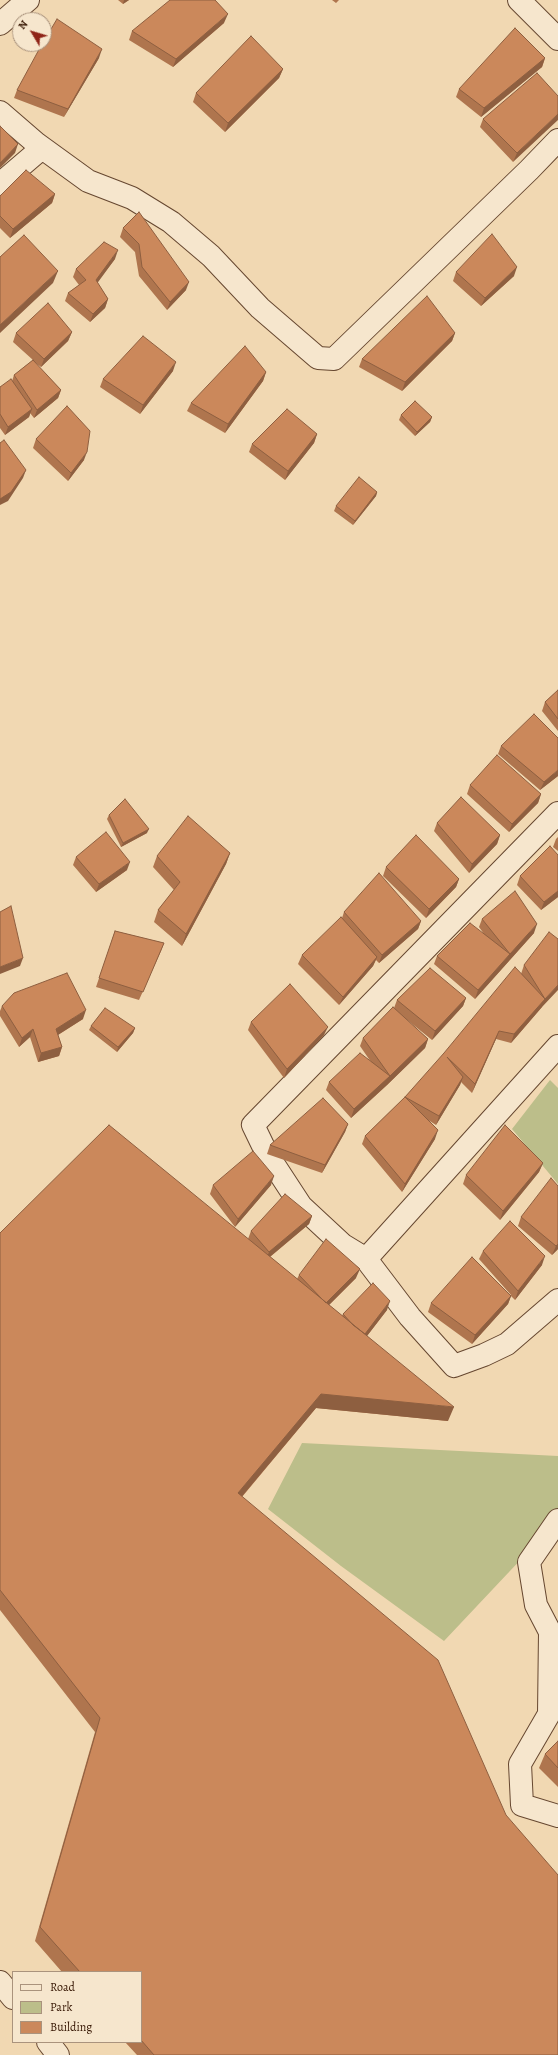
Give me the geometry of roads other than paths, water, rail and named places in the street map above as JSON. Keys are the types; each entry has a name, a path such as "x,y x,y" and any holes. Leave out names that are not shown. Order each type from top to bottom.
{"street":[{"path":"0,24 28,0"},
{"path":"519,0 558,39"},
{"path":"0,112 42,148 88,181 132,198 171,222 211,256 260,308 318,358 334,359 530,170 558,140"},
{"path":"0,184 42,148"},
{"path":"558,813 253,1126 266,1154 300,1206 343,1245 366,1259 410,1318 454,1366 484,1355 507,1344 558,1300"},
{"path":"366,1259 556,1050"},
{"path":"558,1520 529,1562 536,1605 554,1628 549,1714 520,1764 522,1805 558,1816"},
{"path":"0,1982 12,1997"},
{"path":"49,2043 58,2055"}]}
